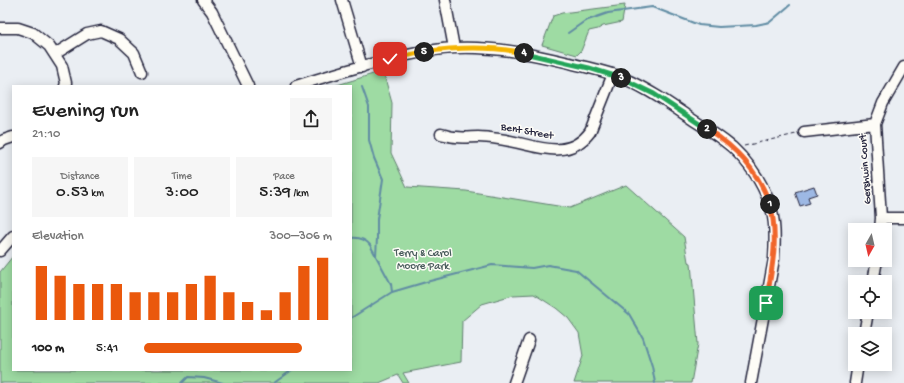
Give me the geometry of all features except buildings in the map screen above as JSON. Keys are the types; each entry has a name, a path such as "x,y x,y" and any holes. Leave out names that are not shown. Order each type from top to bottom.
{"street":[{"path":"203,0 212,12 248,85"},
{"path":"342,0 362,67"},
{"path":"445,0 454,48"},
{"path":"0,28 18,28 33,33 50,46 62,66 65,85"},
{"path":"55,54 87,34 101,31 119,40 134,54 142,72"},
{"path":"299,85 390,59 454,48 520,52 589,68 624,79 654,94 715,134 734,149 746,162 766,195 772,214 775,247 774,259 751,383"},
{"name":"Gershwin Court","path":"881,223 875,124 883,104 904,66"},
{"name":"Bent Street","path":"441,134 456,137 500,139 551,150 561,150 571,147 586,138 590,132 612,74"},
{"path":"804,132 875,124"},
{"path":"881,218 904,218"},
{"path":"0,251 12,237"},
{"path":"514,383 529,340"},
{"path":"855,383 857,371"}],"path":[{"path":"734,149 804,132"}],"green space":[{"path":"625,5 622,22 589,31 581,51 577,55 542,45 553,16 562,13"},
{"name":"Terry & Carol Moore Park","path":"383,71 392,103 391,153 407,187 466,191 570,208 626,185 684,237 688,262 691,263 698,344 691,383 574,383 583,356 579,333 568,318 556,308 534,294 513,295 482,304 462,321 461,362 403,373 409,383 403,383 398,375 379,383 0,383 0,272 12,257 12,371 352,371 352,85 337,85"}],"waterway":[{"path":"568,33 585,21 608,13 652,7 699,25 719,27 756,25 770,22 790,5"},
{"path":"362,87 369,107 369,140 374,158 383,179 377,219 376,256"},
{"path":"352,238 362,239 370,245 391,284 392,292"},
{"path":"352,317 392,292 492,265 532,268 548,265 576,270 629,314 643,338 652,366 655,383"},
{"path":"274,383 291,371"},
{"path":"182,383 188,377 204,378 223,383"}],"route":[{"path":"390,59 454,48 520,52 612,74 654,94 715,134 734,149 746,162 757,178 770,203 775,235 774,259 766,303"}]}
